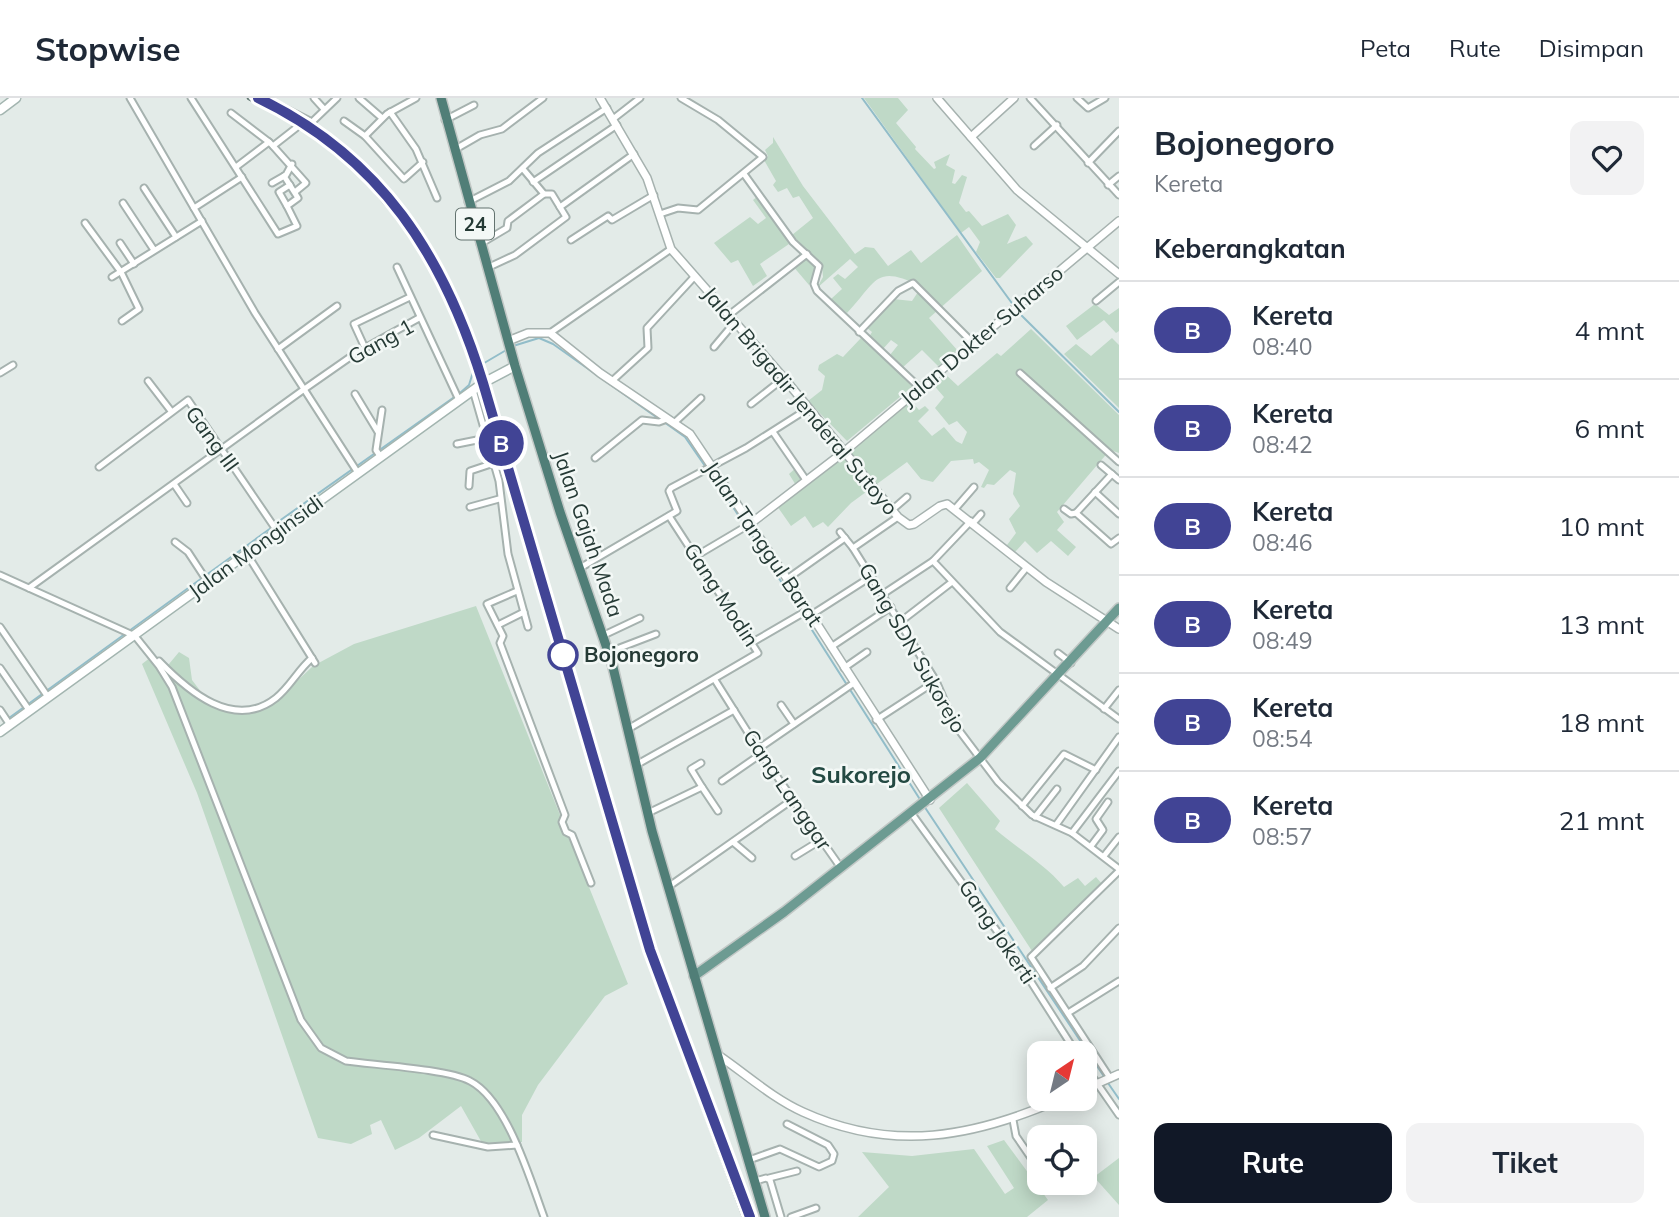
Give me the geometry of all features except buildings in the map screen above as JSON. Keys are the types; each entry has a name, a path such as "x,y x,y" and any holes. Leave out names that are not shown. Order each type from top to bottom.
{"highway":[{"name":"Jalan Gajah Mada","path":"440,100 515,366 579,568 609,652 648,813 694,976"},
{"name":"24","path":"694,976 765,1217"}],"main road":[{"path":"0,110 16,98"},
{"name":"Jalan Monginsidi","path":"0,732 8,721 206,579 247,554 275,528 458,397 515,366"},
{"path":"694,976 930,801 980,758 1060,675 1119,608"}],"street":[{"path":"130,98 257,316 356,470"},
{"path":"191,98 278,234 298,226 278,191 290,185"},
{"path":"264,98 306,121 313,121 337,98"},
{"path":"314,98 324,109"},
{"path":"359,98 382,118"},
{"path":"365,136 390,112 416,98"},
{"path":"454,150 480,135 502,129 543,98"},
{"name":"Jalan Brigadir Jenderal Sutoyo","path":"600,98 634,154 654,195 671,249 784,378 898,517 909,525 943,504 955,509"},
{"path":"533,182 615,122 640,98"},
{"path":"660,214 678,208 698,210 763,157 681,98"},
{"path":"694,106 700,98"},
{"path":"937,98 1017,190 1119,274"},
{"path":"971,137 1014,98"},
{"path":"1030,98 1119,195"},
{"path":"1077,98 1088,108 1105,98"},
{"path":"445,120 474,105"},
{"path":"468,202 509,181 538,153 607,108"},
{"path":"390,112 423,162 437,198"},
{"path":"232,113 292,164 307,184 295,192"},
{"path":"344,121 365,136 404,179 423,162"},
{"path":"1034,146 1057,125"},
{"path":"236,167 296,128"},
{"path":"1088,163 1118,133"},
{"path":"560,207 634,154"},
{"path":"272,183 284,176 292,164"},
{"path":"523,169 544,194"},
{"path":"744,174 793,242 820,266 814,288 919,387"},
{"path":"284,176 298,199 287,206"},
{"path":"1108,185 1119,176"},
{"path":"194,208 242,177"},
{"path":"145,188 176,237"},
{"path":"480,244 507,228 509,221 544,194 552,194 566,215 515,255 487,268"},
{"path":"571,240 608,216 611,220 654,195"},
{"path":"123,203 155,250"},
{"path":"112,277 202,221"},
{"name":"Jalan Dokter Suharso","path":"750,524 845,451 1018,302 1119,221"},
{"path":"85,223 121,272 139,309 122,321"},
{"path":"120,243 134,264"},
{"path":"509,346 537,331 550,333 671,249"},
{"path":"729,315 807,254"},
{"path":"397,267 419,318"},
{"path":"612,382 648,348 647,328 695,276"},
{"path":"1096,301 1119,282"},
{"path":"859,332 898,291 913,283 973,343"},
{"path":"365,348 354,324 410,297"},
{"path":"278,349 337,306"},
{"name":"Gang 1","path":"29,588 303,390 365,348 419,318 458,397"},
{"path":"714,347 735,322"},
{"name":"Jalan Tanggul Barat","path":"550,333 612,382 690,435 845,668 851,685 930,801"},
{"path":"0,373 13,365"},
{"path":"1020,373 1119,462"},
{"path":"751,404 784,378"},
{"path":"148,381 171,411"},
{"path":"472,390 494,463 517,591 528,627"},
{"path":"355,394 378,432"},
{"path":"595,458 642,420 666,421 701,398"},
{"name":"Gang III","path":"99,467 171,411 189,401 275,528"},
{"path":"579,568 677,510 670,490 773,432 809,408"},
{"path":"379,454 378,432 382,410"},
{"path":"773,432 806,480"},
{"path":"457,444 487,438"},
{"path":"469,486 470,471 494,463"},
{"path":"1101,464 1119,480"},
{"path":"1076,513 1112,474"},
{"path":"174,484 187,503"},
{"path":"974,487 955,509 1027,567 1119,629"},
{"path":"1095,492 1119,514"},
{"path":"892,510 907,497"},
{"path":"470,508 499,499"},
{"path":"1064,509 1072,514 1076,513 1111,544 1119,538"},
{"path":"883,594 933,561 981,514"},
{"name":"Gang Modin","path":"628,729 758,653 669,516"},
{"name":"Gang SDN Sukorejo","path":"898,517 853,548 936,681 955,725 1022,806 1035,817 1072,833 1119,870"},
{"path":"696,555 750,524"},
{"path":"840,532 853,548"},
{"path":"787,579 845,538"},
{"path":"175,542 188,552 206,579"},
{"path":"0,575 130,634 193,693 222,707 247,710 276,698 313,661 247,554"},
{"path":"933,561 1000,632 1119,719"},
{"path":"1010,588 1027,567"},
{"path":"753,642 872,576"},
{"path":"900,622 952,582"},
{"path":"517,591 487,602 503,637 500,643 563,818 591,883"},
{"path":"831,647 891,607"},
{"path":"498,625 524,612"},
{"path":"604,635 640,618"},
{"path":"0,626 46,694"},
{"path":"609,652 656,634"},
{"path":"145,647 172,687 282,978 312,1039 331,1056 346,1061 470,1081 491,1102 517,1145 544,1217"},
{"path":"845,668 867,652"},
{"path":"1058,653 1071,663"},
{"path":"0,668 28,707"},
{"name":"Gang Langgar","path":"715,680 792,800 841,868"},
{"path":"876,720 936,681"},
{"path":"722,781 794,724 851,685"},
{"path":"1104,709 1119,690"},
{"path":"781,705 794,724"},
{"path":"0,710 8,721"},
{"path":"636,765 734,710"},
{"path":"1056,825 1119,737"},
{"path":"1022,806 1064,754 1096,771"},
{"path":"701,763 691,769 718,811"},
{"path":"1072,833 1119,771"},
{"path":"648,813 702,787"},
{"path":"1035,817 1057,789"},
{"path":"668,887 792,800"},
{"path":"1091,846 1103,830 1096,819 1108,802"},
{"name":"Gang Jokerti","path":"915,812 1005,941 1069,1041"},
{"path":"1104,856 1119,837"},
{"path":"795,856 821,840"},
{"path":"733,842 752,858"},
{"path":"1119,870 1031,957 1068,1013 1105,1080 1119,1115"},
{"path":"1050,988 1083,966 1119,928"},
{"path":"1068,1013 1119,981"},
{"path":"718,1055 802,1111 858,1129 930,1136 1013,1120 1034,1111"},
{"path":"1097,1074 1105,1080"},
{"path":"1097,1084 1119,1074"},
{"path":"1013,1120 1016,1136 1027,1152"},
{"path":"749,1160 780,1149 819,1167 832,1161 834,1154 828,1144 787,1124"},
{"path":"433,1135 488,1147 517,1145"},
{"path":"755,1181 797,1171"},
{"path":"769,1178 781,1217"},
{"path":"791,1217 816,1208"}],"green space":[{"path":"864,98 898,98 908,110 896,123 915,149 934,169 934,162 950,154 946,165 955,170 952,183 955,184 962,175 967,177 959,203 966,212 969,211 982,226 1008,214 1016,225 1007,244 1026,236 1033,244 1000,278 996,278 976,252 980,242 969,227 961,233"},
{"path":"773,137 803,186 855,254 865,247 874,248 888,266 911,250 921,263 957,235 982,271 929,318 958,351 938,366 922,350 902,368 890,355 898,345 891,340 882,350 869,337 872,332 867,328 893,299 912,301 922,286 895,276 879,278 847,313 831,299 842,289 833,278 838,274 845,279 858,267 850,259 817,288 823,277 822,265 792,235 813,218 799,196 793,198 787,188 778,192 773,185 776,181 764,160 768,156 765,150 773,143"},
{"path":"758,196 789,244 760,264 767,276 753,286 738,260 731,263 714,243 750,217 758,224 766,218 753,200"},
{"path":"805,257 815,263 817,272 809,285 792,265"},
{"path":"1095,304 1109,315 1119,308 1119,331 1116,333 1104,320 1077,340 1066,326"},
{"path":"1031,329 1119,415 1119,453 1110,450 1057,512 1064,522 1057,530 1076,547 1068,556 1051,541 1037,553 1025,541 1015,552 1007,545 1016,533 1009,519 1020,506 1013,494 1016,473 1010,470 994,485 987,484 984,488 981,487 989,470 979,462 974,464 973,459 951,461 933,482 921,479 907,462 851,503 828,527 823,522 813,528 805,516 791,526 777,506 797,487 789,474 797,467 806,480 843,454 850,453 910,400 919,410 925,406 929,410 918,421 932,436 944,427 962,444 967,432 957,421 949,425 935,408 944,397 931,382 943,372 958,386 997,353 1001,356"},
{"path":"861,338 913,386 847,441 808,401 822,390 825,376 818,370 819,365 837,354 843,357"},
{"path":"1112,338 1119,345 1119,408 1064,354 1076,344 1091,356"},
{"path":"476,606 628,984 605,996 538,1085 522,1115 522,1142 482,1143 461,1106 419,1138 395,1150 381,1120 370,1125 372,1134 351,1144 318,1138 197,793 142,664 151,657 159,667 169,664 179,652 189,658 192,680 211,705 245,712 278,699 313,666 354,644"},
{"path":"967,783 1000,821 995,829 1040,864 1064,887 1078,878 1085,886 1096,877 1102,884 1032,951 939,808"},
{"path":"1004,1140 1027,1171 1027,1195 1044,1195 1048,1200 1027,1217 858,1217 889,1187 862,1152 912,1156 974,1149 1005,1194 1014,1188 987,1146"},
{"path":"1119,1158 1119,1205 1097,1180 1097,1175"}],"waterway":[{"path":"862,98 1014,306"},
{"path":"1017,311 1119,412"},
{"path":"513,346 539,338 553,344 659,419"},
{"path":"275,524 460,393 469,385 474,369 508,349"},
{"path":"664,422 685,437 705,466"},
{"path":"709,470 744,524"},
{"path":"9,718 271,528"},
{"path":"747,528 921,801"},
{"path":"924,806 1105,1078"},
{"path":"1108,1083 1119,1099"}],"railway":[{"path":"249,98 300,125 358,171 411,233 433,265 452,304 463,330 499,448 646,952 744,1217"}],"train":[{"name":"B","path":"258,98 304,123 360,167 414,230 436,263 456,303 483,383 650,950 750,1217"}],"place":[{"name":"Bojonegoro","path":"563,655"}],"district":[{"name":"Sukorejo","path":"861,775"}]}
